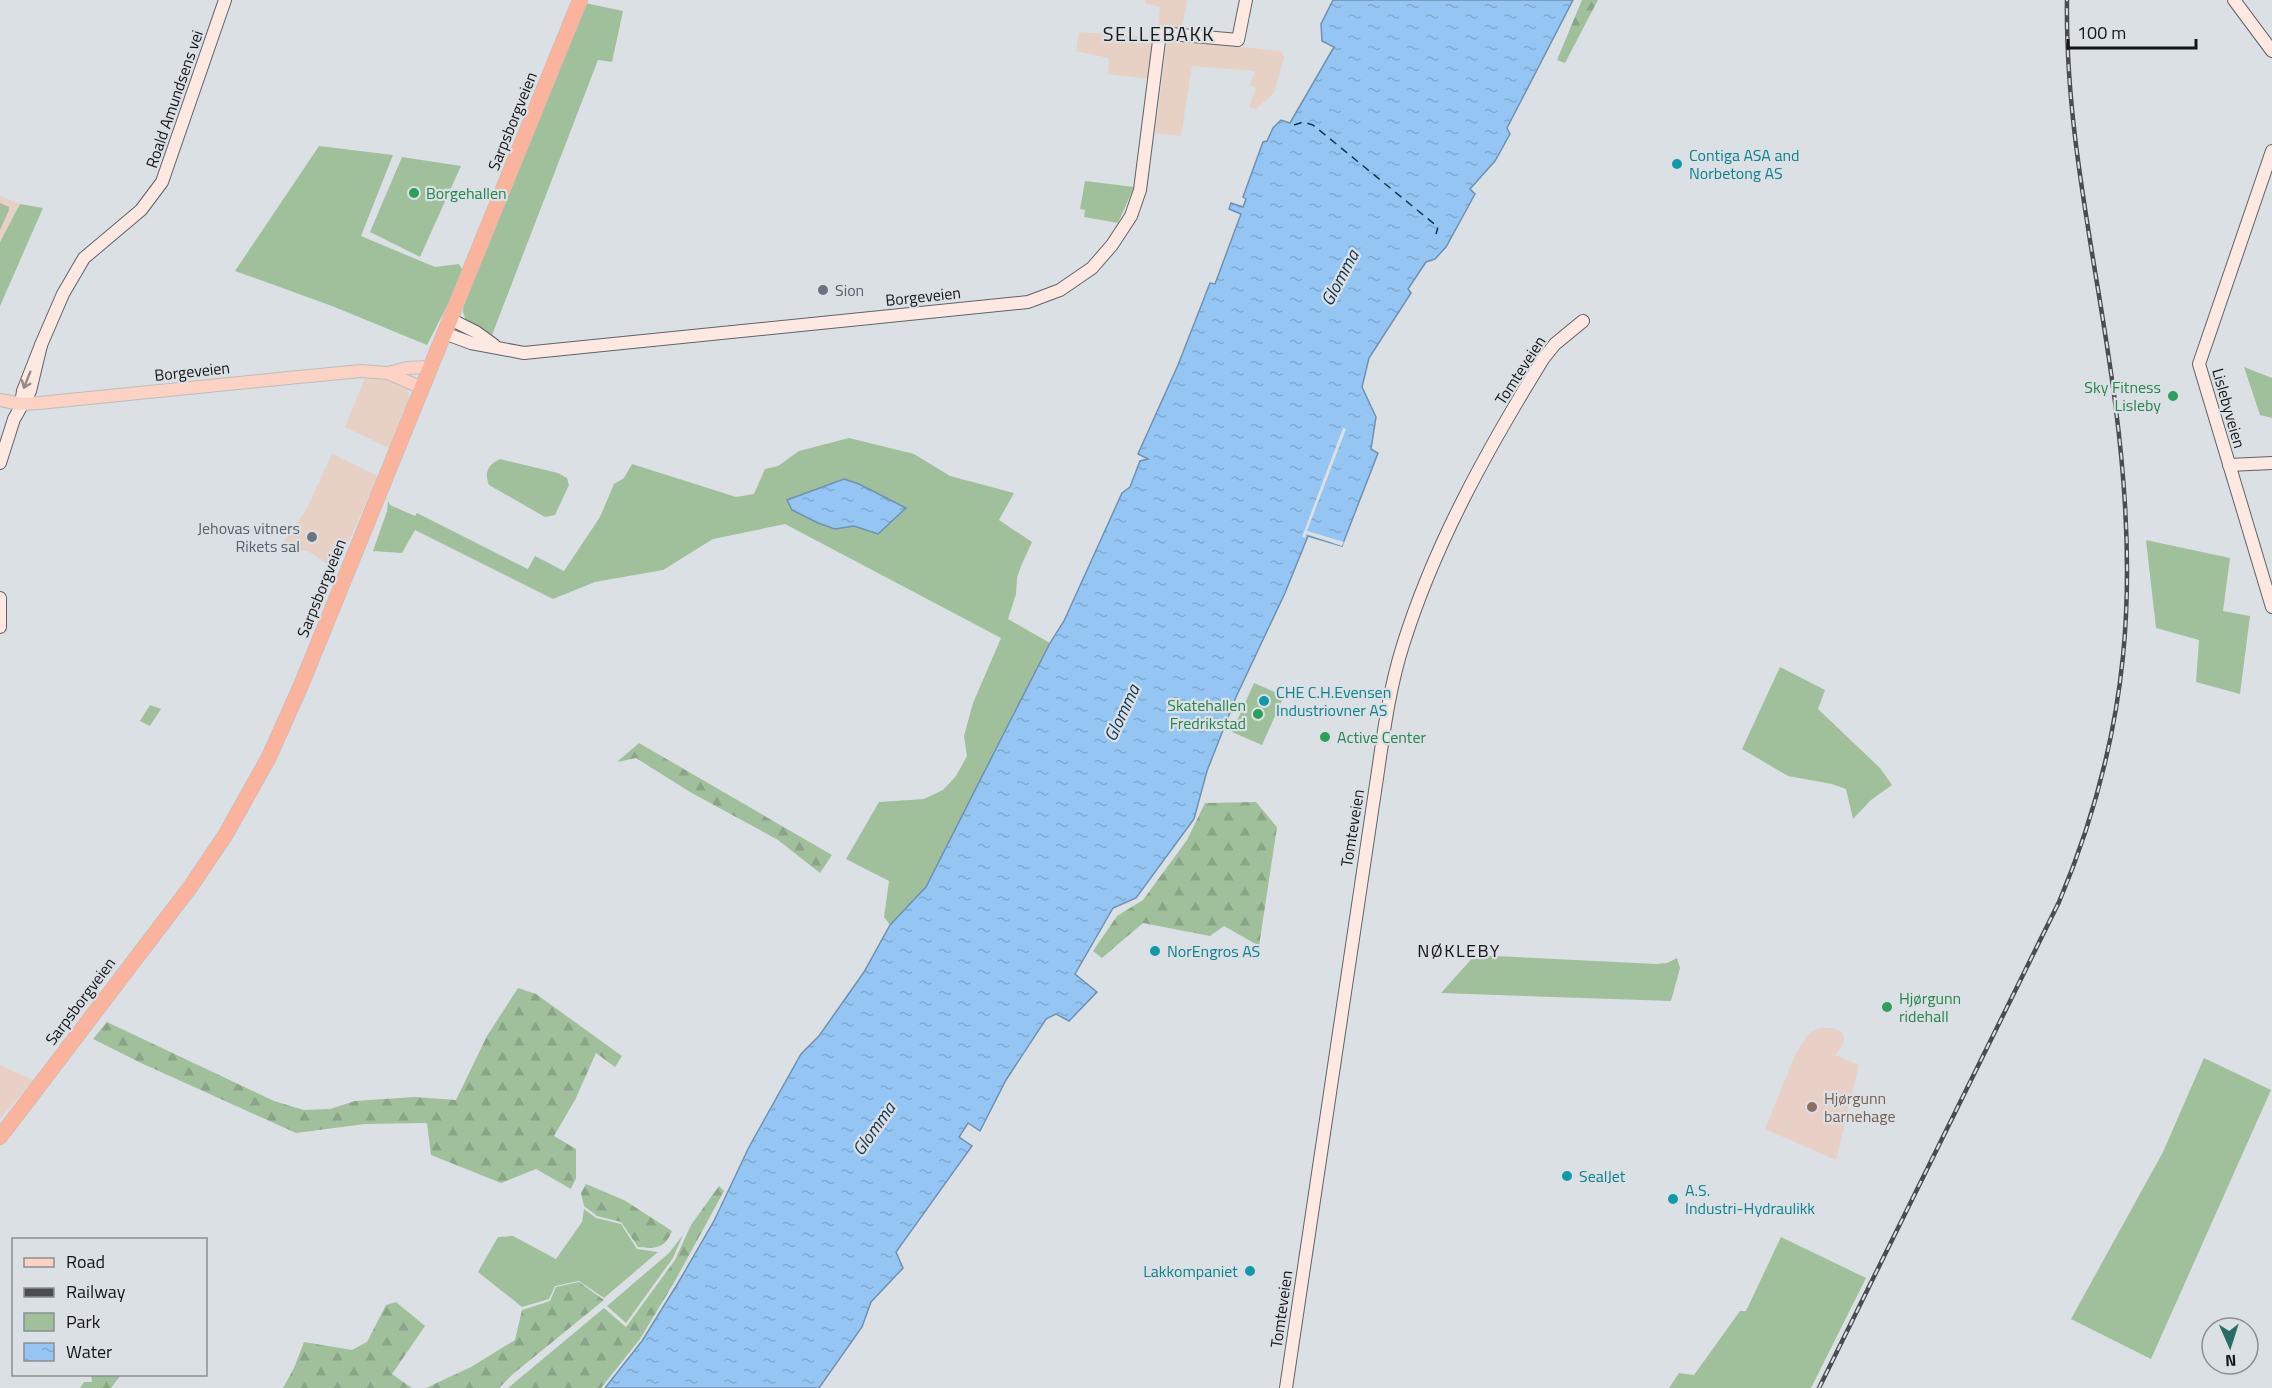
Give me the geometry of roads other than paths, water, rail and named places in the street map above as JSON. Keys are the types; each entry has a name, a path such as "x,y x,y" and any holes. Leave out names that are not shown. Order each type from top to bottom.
{"highway":[{"name":"Sarpsborgveien","path":"0,1137 191,886 248,798 269,757 302,682 580,0"}],"main road":[{"name":"Borgeveien","path":"0,400 21,404 361,371 388,373 407,368 430,367"},
{"name":"Borgeveien","path":"388,373 422,388"}],"street":[{"name":"Roald Amundsens vei","path":"0,463 21,404 30,391 41,345 63,294 84,258 141,210 162,182 225,0"},
{"name":"Borgeveien","path":"447,326 476,332 500,349 524,353 1029,302 1060,290 1100,260 1124,226 1137,202 1160,33 1238,39 1246,0"},
{"path":"2234,0 2272,51"},
{"name":"Lislebyveien","path":"2272,151 2199,364 2272,607"},
{"name":"Tomteveien","path":"1286,1388 1378,771 1397,666 1412,618 1437,555 1478,468 1544,359 1555,344 1583,321"},
{"path":"2229,465 2272,463"},
{"path":"0,598 0,627"}],"water":[{"name":"Glomma","path":"1333,0 1573,0 1507,128 1510,134 1495,161 1470,189 1475,194 1446,247 1435,259 1426,262 1408,289 1411,293 1369,358 1362,387 1376,417 1371,449 1378,453 1342,546 1308,536 1285,593 1236,697 1207,771 1194,819 1136,898 1113,908 1075,974 1097,992 1069,1021 1056,1014 1046,1019 1006,1080 980,1131 968,1123 959,1137 972,1146 896,1252 903,1268 871,1302 862,1327 819,1388 605,1388 642,1341 678,1283 714,1221 749,1147 801,1054 819,1036 864,972 890,925 926,887 1050,643 1064,621 1122,493 1130,487 1140,461 1148,459 1138,454 1178,365 1210,283 1215,284 1241,214 1229,209 1231,203 1243,207 1246,199 1243,197 1263,142 1267,141 1273,128 1281,120 1290,123 1334,47 1322,41 1321,24"},
{"path":"844,479 859,484 906,508 878,534 854,526 835,529 818,523 792,510 787,500"}],"railway":[{"path":"1819,1388 2059,902 2083,839 2102,777 2115,717 2123,656 2127,595 2122,469 2115,402 2071,101 2067,0"}],"place":[{"name":"Contiga ASA and Norbetong AS","path":"1677,164"},
{"name":"Borgehallen","path":"414,193"},
{"name":"Sion","path":"823,290"},
{"name":"Sky Fitness Lisleby","path":"2173,396"},
{"name":"Jehovas vitners Rikets sal","path":"312,537"},
{"name":"CHE C.H.Evensen Industriovner AS","path":"1264,701"},
{"name":"Skatehallen Fredrikstad","path":"1258,714"},
{"name":"Active Center","path":"1325,737"},
{"name":"NorEngros AS","path":"1155,951"},
{"name":"Hjørgunn ridehall","path":"1887,1007"},
{"name":"Hjørgunn barnehage","path":"1812,1107"},
{"name":"SealJet","path":"1567,1176"},
{"name":"A.S. Industri-Hydraulikk","path":"1673,1199"},
{"name":"Lakkompaniet","path":"1250,1271"}],"district":[{"name":"SELLEBAKK","path":"1159,34"},
{"name":"NØKLEBY","path":"1459,951"}]}
